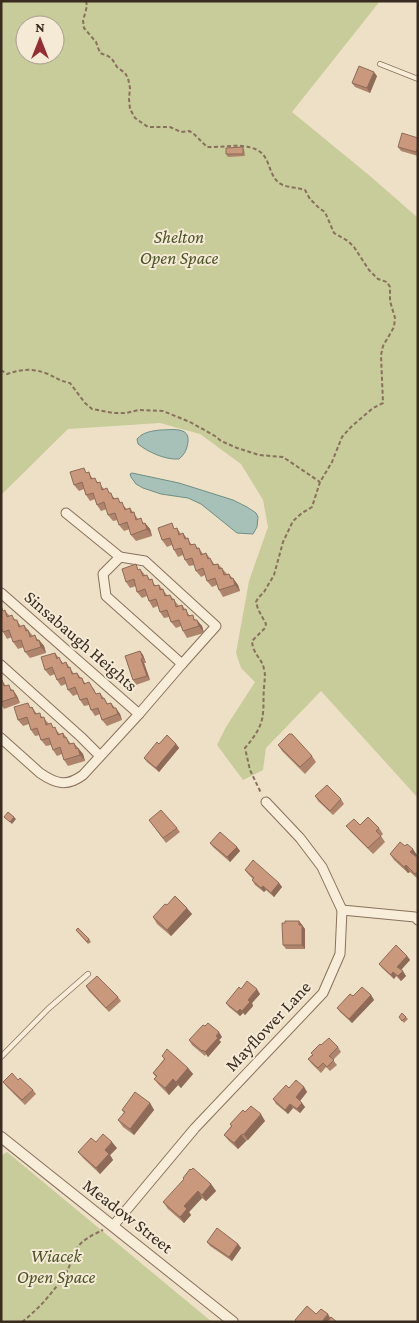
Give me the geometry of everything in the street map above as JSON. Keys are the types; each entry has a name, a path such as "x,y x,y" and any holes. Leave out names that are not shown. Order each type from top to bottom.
{"street":[{"path":"66,513 120,557 103,574 106,596 182,664"},
{"name":"Sinsabaugh Heights","path":"1,738 40,773 52,781 65,783 76,780 83,775 139,714 216,626 145,561 120,557"},
{"name":"Sinsabaugh Heights","path":"1,593 139,714"},
{"path":"1,665 100,756"},
{"name":"Mayflower Lane","path":"113,1226 195,1128 323,993 340,954 342,910 322,867 300,838 266,802"},
{"path":"342,910 415,917 418,920"},
{"name":"Meadow Street","path":"1,1137 233,1322"}],"lane":[{"path":"380,64 418,79"},
{"path":"1,1057 48,1009 88,974"}],"path":[{"path":"86,1 87,6 83,21 84,28 96,42 100,52 112,59 128,78 130,109 135,118 148,128 170,127 181,132 189,131 194,133 206,147 244,146 258,150 266,157 274,177 280,183 304,190 310,199 325,212 334,234 348,241 370,270 390,286 390,302 395,318 394,327 383,346 381,356 383,403 373,408 342,437 332,462 320,482 312,507 293,521 284,542 274,575 256,602 266,624 265,628 252,641 255,654 264,667 266,676 263,716 254,738 245,748 250,770 266,802"},
{"path":"1,370 7,374 30,369 70,383 85,403 92,408 113,413 139,410 163,411 190,422 221,441 237,448 259,455 283,457 320,482"},
{"path":"22,1322 36,1311 49,1296 70,1267 77,1247 92,1236 113,1226"}],"green space":[{"name":"Shelton Open Space","path":"1,1 380,1 292,112 418,218 418,798 321,691 266,748 263,770 243,780 217,745 226,727 255,682 241,668 236,653 249,581 268,527 263,500 241,464 200,434 160,423 68,429 1,495"},
{"name":"Wiacek Open Space","path":"7,1152 212,1322 1,1322 1,1156"}],"water":[{"path":"160,430 179,430 186,433 188,437 187,447 179,459 157,455 138,444 137,439 142,435"},
{"path":"130,474 179,483 233,500 256,513 258,517 257,527 253,534 237,533 201,504 188,498 161,494 136,484 131,477"}],"building":[{"path":"359,66 374,72 367,88 352,83"},
{"path":"402,133 418,138 416,152 398,147"},
{"path":"243,147 243,154 226,154 226,148"},
{"path":"84,468 86,473 89,472 91,479 95,478 97,483 100,482 102,490 107,488 113,499 118,498 120,503 122,502 125,510 130,508 131,513 134,512 136,520 141,518 147,529 131,535 127,522 119,525 115,513 108,515 104,502 97,505 93,493 86,495 82,482 74,485 70,472"},
{"path":"172,523 174,529 177,528 179,535 183,533 185,539 188,538 190,545 195,544 197,549 199,548 201,555 206,553 213,565 218,564 219,569 222,568 224,575 229,574 231,579 233,578 235,585 219,590 215,578 207,581 203,568 196,571 192,558 185,560 181,548 174,550 170,538 162,540 158,528"},
{"path":"136,564 143,576 147,575 149,580 152,579 154,586 159,585 160,590 163,589 165,596 170,595 172,600 174,599 176,607 182,605 183,610 186,609 188,616 193,615 194,620 197,620 199,626 183,631 179,620 171,622 167,610 160,612 156,599 149,601 145,589 137,592 134,579 126,582 122,569"},
{"path":"1,606 3,611 5,610 7,617 12,615 14,620 17,620 19,627 24,625 30,637 35,635 41,647 25,652 21,640 13,642 9,630 3,632 1,628"},
{"path":"140,651 147,676 133,680 125,656"},
{"path":"55,653 57,659 59,657 62,664 66,662 72,674 77,673 79,678 82,678 84,684 89,682 96,694 100,693 102,699 104,698 107,704 111,703 113,708 116,708 118,714 102,720 98,708 91,710 87,698 80,700 75,687 68,690 64,677 57,680 52,667 45,670 41,657"},
{"path":"1,680 4,686 9,685 16,697 1,702"},
{"path":"28,703 35,714 40,713 41,718 44,717 46,725 51,723 58,735 63,733 64,738 66,737 69,744 74,743 80,755 64,760 60,747 53,750 49,738 41,740 37,728 31,730 27,717 18,720 14,707"},
{"path":"289,734 292,734 312,756 300,767 278,745"},
{"path":"167,735 176,744 156,768 144,758 157,742 159,744"},
{"path":"327,785 341,799 330,811 315,796"},
{"path":"161,810 177,828 163,838 149,820"},
{"path":"8,812 14,817 10,822 4,817"},
{"path":"368,817 379,828 376,831 381,836 368,848 346,826 354,819 360,825"},
{"path":"220,832 237,847 227,857 210,843"},
{"path":"400,842 405,846 407,844 413,849 410,852 418,858 418,872 415,874 390,854"},
{"path":"253,860 279,883 271,893 263,886 261,888 245,870"},
{"path":"175,896 187,908 167,930 153,917"},
{"path":"285,921 299,921 299,925 302,925 302,945 283,945 282,923 285,923"},
{"path":"78,928 89,939 87,942 76,930"},
{"path":"396,945 407,956 397,967 403,971 398,976 393,972 391,975 379,964"},
{"path":"97,976 118,997 106,1008 86,986"},
{"path":"247,981 257,989 248,1000 250,1002 242,1011 240,1009 237,1012 226,1003 239,987 241,989"},
{"path":"362,987 371,995 349,1019 337,1008 350,994 353,996"},
{"path":"402,1013 406,1017 402,1021 399,1017"},
{"path":"208,1023 219,1032 216,1036 218,1038 205,1052 189,1040 203,1025 205,1026"},
{"path":"329,1038 338,1047 329,1056 334,1060 327,1067 323,1063 318,1068 308,1059 320,1044"},
{"path":"167,1049 188,1068 176,1082 173,1079 165,1088 154,1079 157,1076 153,1073 165,1059 162,1056"},
{"path":"12,1073 18,1080 20,1078 33,1090 22,1100 3,1082"},
{"path":"296,1080 304,1087 296,1097 302,1103 297,1109 290,1104 285,1110 273,1099 286,1085 289,1088"},
{"path":"135,1092 150,1103 130,1129 118,1120 125,1112 122,1110"},
{"path":"251,1106 261,1114 234,1143 224,1135 232,1126 230,1124 243,1110 245,1112"},
{"path":"103,1134 112,1142 105,1150 109,1154 96,1168 78,1152 91,1138 96,1142"},
{"path":"193,1168 211,1184 202,1195 198,1191 184,1206 187,1209 180,1217 163,1202 184,1179 190,1169"},
{"path":"217,1228 238,1244 229,1257 207,1242"},
{"path":"307,1306 316,1314 321,1309 328,1314 323,1320 325,1322 297,1322 295,1320"},
{"path":"331,1317 337,1322 327,1322"}]}
